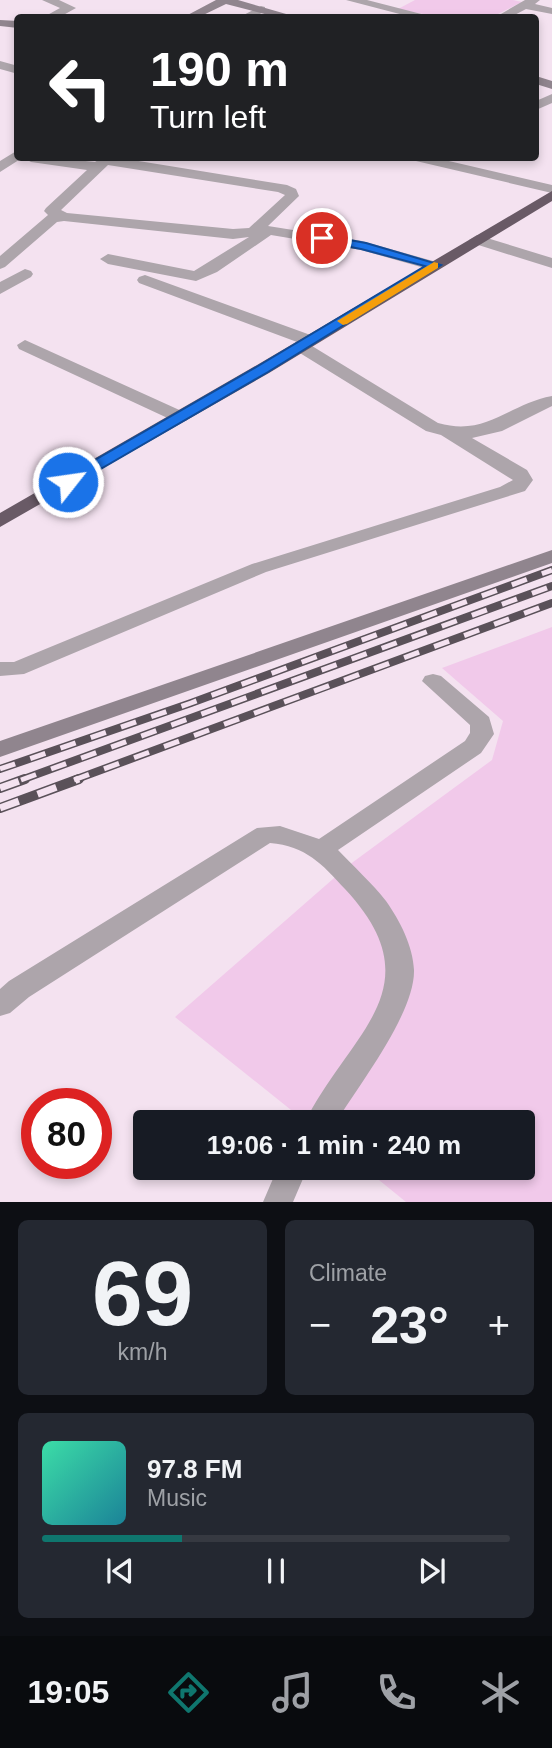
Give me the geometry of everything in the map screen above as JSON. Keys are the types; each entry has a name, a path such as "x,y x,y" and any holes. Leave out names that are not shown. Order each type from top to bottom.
{"highway":[{"path":"0,521 305,344 552,195"}],"street":[{"path":"48,0 70,8 56,14"},
{"path":"195,14 225,0 280,14"},
{"path":"352,0 415,14"},
{"path":"393,9 409,0"},
{"path":"506,14 526,2 552,11"},
{"path":"251,14 261,9"},
{"path":"0,168 14,157"},
{"path":"53,161 98,167"},
{"path":"64,217 51,211 104,161 116,161 226,177 290,192 292,196 253,232"},
{"path":"438,161 552,189"},
{"path":"0,289 25,274 0,265 53,218 64,217 222,234 270,230 362,246 435,265"},
{"path":"108,259 196,276 270,230"},
{"path":"477,240 552,263"},
{"path":"145,279 305,344 432,427 468,435 486,431 536,405 552,401"},
{"path":"24,345 180,417"},
{"path":"0,669 16,669 34,662 259,568 518,487 523,480 520,474 449,432"},
{"path":"0,749 552,556"},
{"path":"322,849 473,747 482,734 481,722 433,681"},
{"path":"0,1004 19,989 265,834 280,835 322,849 367,898 390,929 399,956 400,981 389,1011 327,1110"},
{"path":"278,1202 287,1180"}],"shaded area":[{"path":"415,0 522,2 498,14 423,14 398,9"},
{"path":"552,627 552,1202 406,1202 379,1180 535,1180 535,1110 291,1110 175,1017 349,865 492,760 503,721 442,668"}],"railway":[{"path":"0,769 191,703 552,570"},
{"path":"21,780 552,586"},
{"path":"74,780 552,603"},
{"path":"0,788 25,779"},
{"path":"0,808 79,779"}],"slow traffic":[{"path":"343,321 434,265"}],"route":[{"path":"68,482 435,265 322,238"}]}
